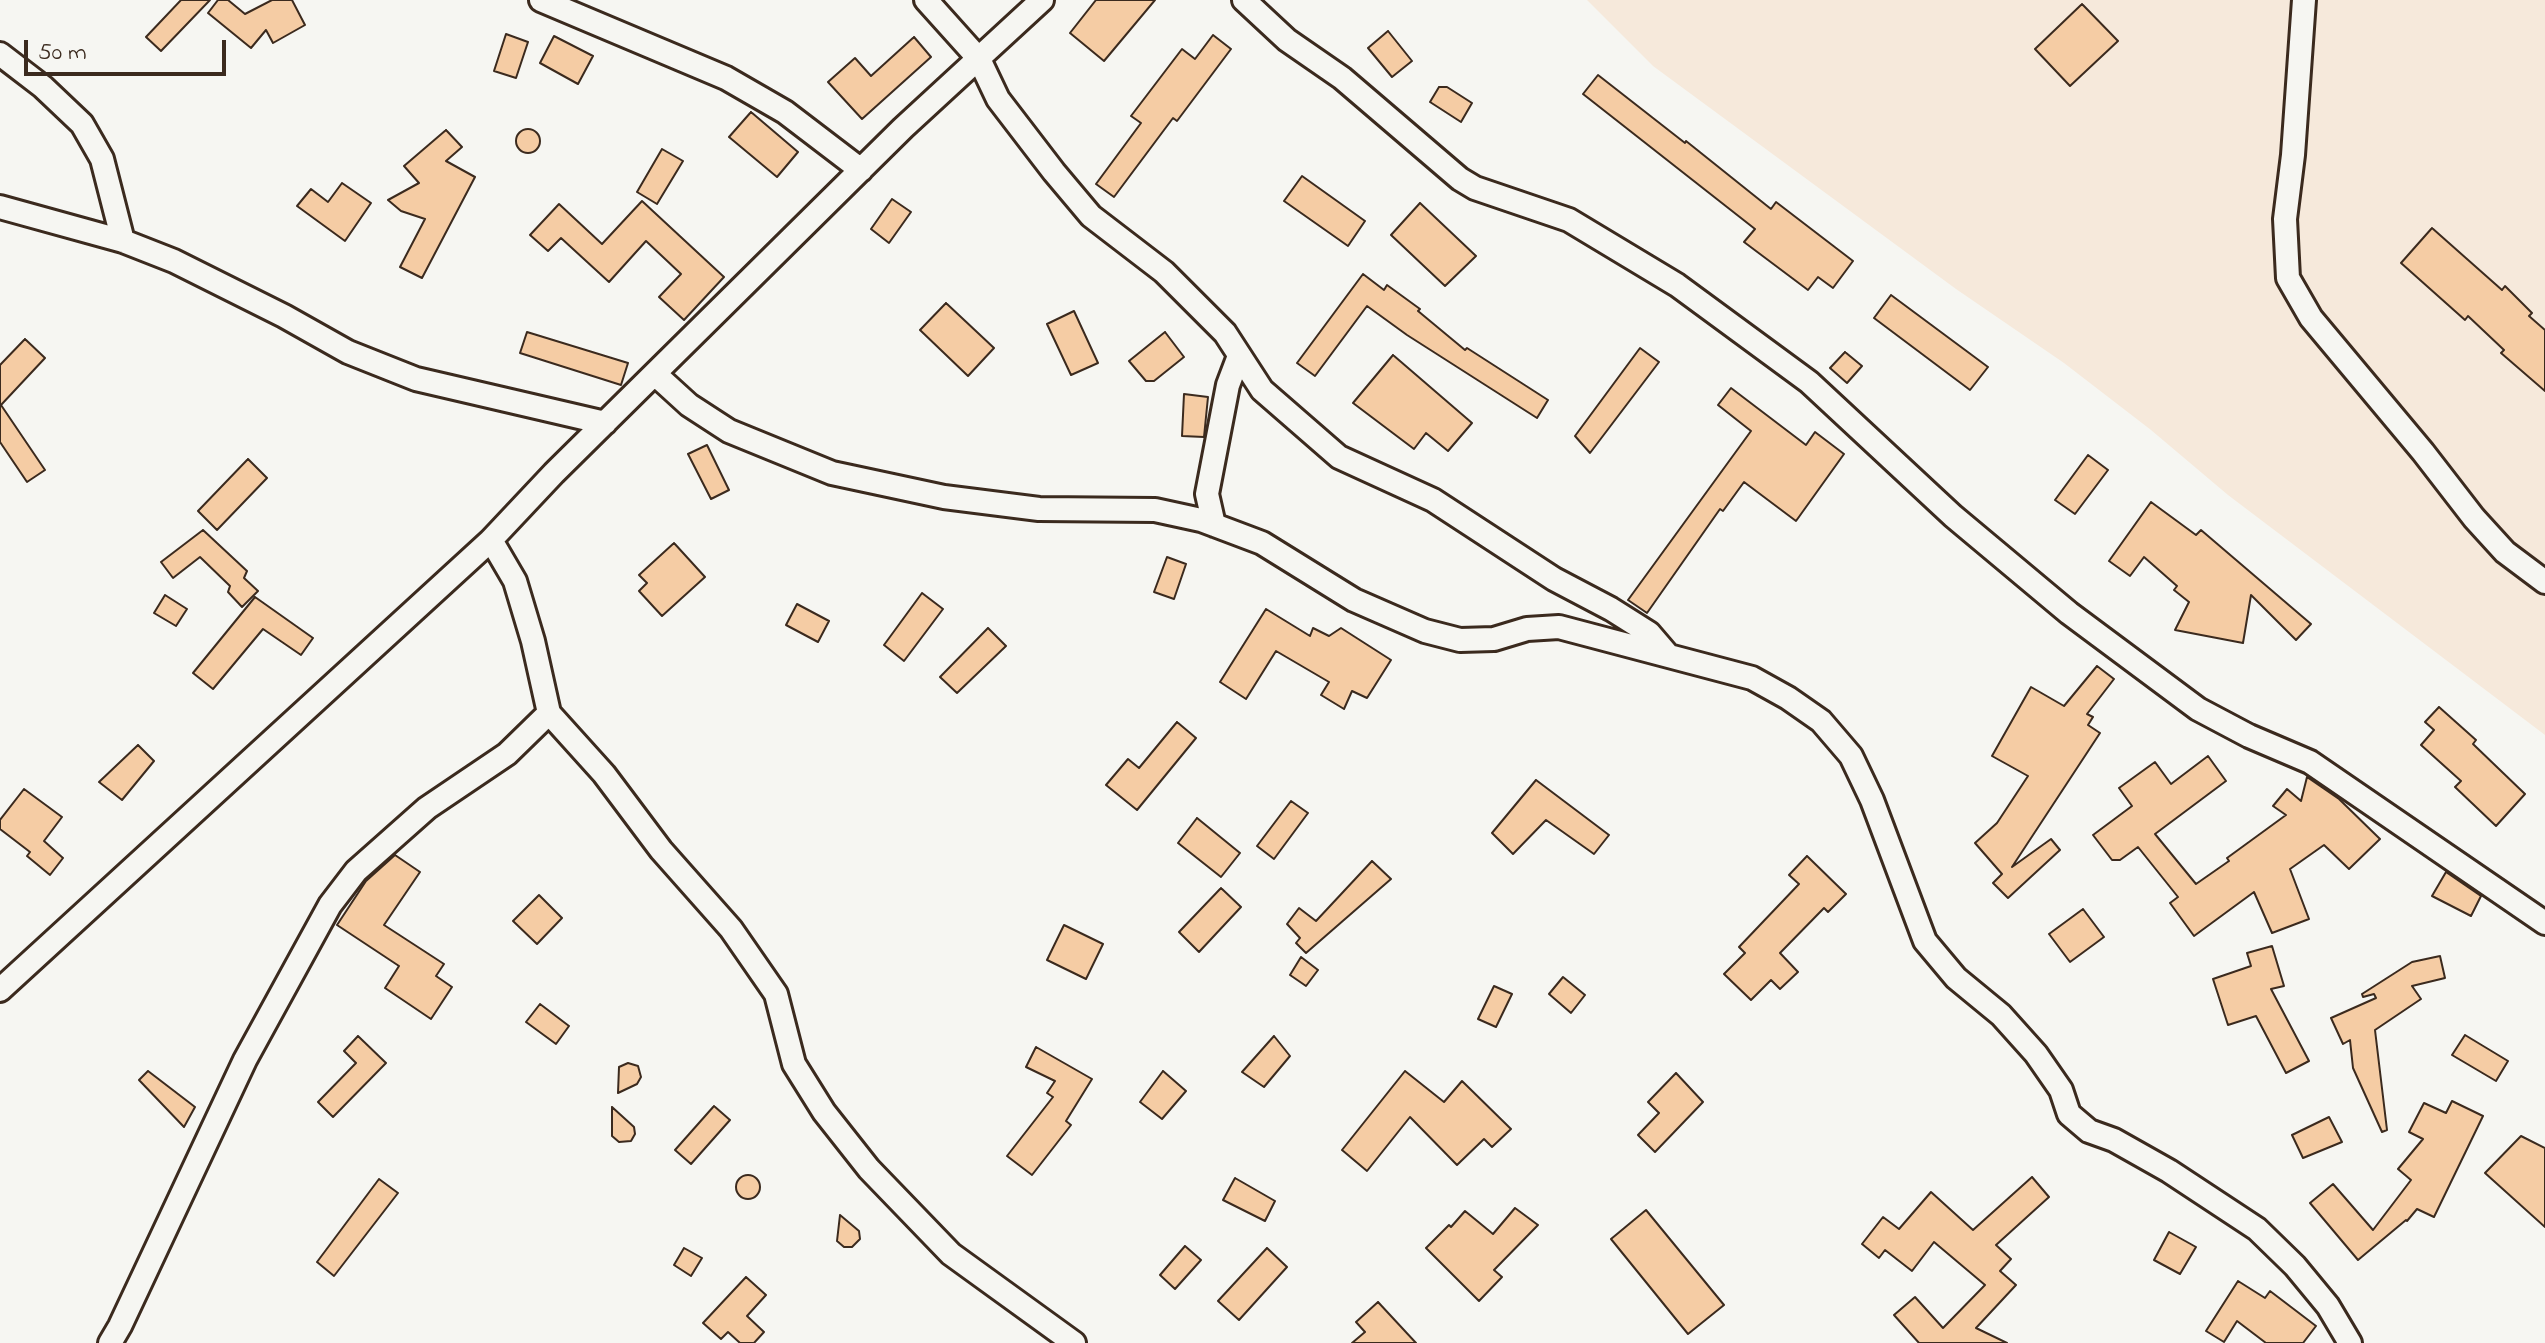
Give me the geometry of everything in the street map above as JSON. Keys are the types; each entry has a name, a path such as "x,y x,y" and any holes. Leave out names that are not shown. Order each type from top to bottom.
{"street":[{"path":"541,0 726,78 785,112 861,170"},
{"path":"926,0 979,59 998,99 1091,216 1164,272 1225,333 1262,390 1339,457 1433,500 1554,579 1649,633 1667,654"},
{"path":"0,990 491,540 861,170 1042,0"},
{"path":"1244,0 1287,40 1342,78 1460,179 1475,188 1569,220 1677,285 1809,382 1953,516 2069,613 2198,709 2249,736 2310,762 2545,923"},
{"path":"2304,0 2293,155 2285,219 2288,278 2311,318 2474,518 2505,552 2545,582"},
{"path":"0,54 43,87 82,124 102,159 123,241"},
{"path":"0,207 123,241 174,261 348,352 416,379 605,423"},
{"path":"1214,525 1207,494 1228,385 1239,356"},
{"path":"655,374 689,405 729,431 832,473 944,497 1039,509 1155,510 1214,525 1262,543 1354,600 1425,631 1460,640 1494,639 1527,629 1559,627 1752,678 1788,698 1821,721 1851,756 1872,800 1925,941 1956,978 2001,1015 2036,1054 2061,1090 2069,1114 2089,1131 2114,1140 2169,1171 2257,1229 2295,1266 2328,1306 2350,1343"},
{"path":"491,540 515,581 533,641 549,713 604,774 661,850 731,929 776,994 794,1064 824,1112 869,1169 951,1254 1074,1343"},
{"path":"110,1343 245,1060 330,905 356,871 427,808 507,754 549,713"}],"shaded area":[{"path":"1587,0 2545,0 2545,735 2228,495 2064,363 1956,289 1653,66"}],"building":[{"path":"181,0 210,0 161,51 146,37"},
{"path":"218,0 228,0 245,14 272,0 292,0 305,25 273,43 266,30 251,48 208,13"},
{"path":"1096,0 1155,0 1104,61 1070,33"},
{"path":"2082,4 2118,41 2070,86 2035,49"},
{"path":"1388,31 1412,61 1392,77 1368,48"},
{"path":"506,34 528,42 516,78 494,71"},
{"path":"1213,35 1231,49 1177,121 1173,118 1114,197 1096,184 1141,123 1131,116 1182,49 1195,59"},
{"path":"554,36 593,56 578,84 540,63"},
{"path":"914,37 931,57 862,119 828,82 855,58 871,76"},
{"path":"1598,75 1771,209 1776,202 1853,261 1833,288 1818,277 1808,290 1744,242 1755,229 1583,94"},
{"path":"1439,87 1447,87 1472,103 1461,122 1430,102"},
{"path":"751,112 798,152 777,177 729,137"},
{"path":"528,129 536,133 540,141 536,149 528,153 520,149 516,141 520,133"},
{"path":"446,130 462,147 446,161 475,177 422,278 400,267 425,219 401,211 388,200 419,183 404,166"},
{"path":"662,149 683,161 657,204 637,192"},
{"path":"1302,176 1365,221 1348,246 1284,201"},
{"path":"342,183 371,203 345,241 297,206 311,189 328,202"},
{"path":"892,199 911,212 889,243 871,229"},
{"path":"642,201 724,277 684,320 659,297 681,274 646,241 609,282 561,238 548,251 530,235 559,204 602,244"},
{"path":"1420,203 1476,256 1445,286 1391,235"},
{"path":"2432,228 2502,290 2505,286 2532,313 2529,316 2545,330 2545,391 2501,353 2504,350 2468,316 2465,320 2401,263"},
{"path":"1363,274 1384,290 1387,285 1420,309 1418,311 1465,350 1467,348 1548,400 1537,418 1367,306 1315,376 1297,363"},
{"path":"1891,295 1988,367 1970,390 1874,318"},
{"path":"946,303 994,348 968,376 920,330"},
{"path":"1074,311 1098,363 1071,375 1047,324"},
{"path":"527,332 628,363 621,385 520,353"},
{"path":"1165,332 1184,357 1154,381 1146,381 1129,361"},
{"path":"25,339 45,358 1,405 45,470 27,482 0,442 0,365"},
{"path":"1640,348 1659,362 1590,453 1575,436"},
{"path":"1845,352 1862,366 1847,383 1830,368"},
{"path":"1393,355 1472,423 1448,451 1426,433 1414,449 1353,403"},
{"path":"1731,388 1806,445 1815,432 1844,454 1796,521 1744,482 1723,511 1720,509 1647,613 1628,600 1751,431 1718,405"},
{"path":"1184,394 1208,397 1204,437 1182,436"},
{"path":"707,445 729,490 711,499 688,454"},
{"path":"2088,455 2108,470 2075,514 2055,500"},
{"path":"248,459 267,478 217,530 198,511"},
{"path":"2151,502 2196,535 2201,530 2311,624 2296,640 2251,595 2243,643 2175,630 2189,602 2174,590 2177,586 2144,557 2130,576 2109,561"},
{"path":"203,530 247,571 244,578 258,591 242,607 228,592 230,586 200,557 173,578 161,562"},
{"path":"674,543 705,577 662,616 639,591 647,583 639,575"},
{"path":"1167,557 1186,564 1174,599 1154,592"},
{"path":"922,593 943,609 904,661 884,645"},
{"path":"165,595 187,609 176,626 154,613"},
{"path":"255,597 313,638 301,655 263,629 213,689 193,673"},
{"path":"797,604 829,621 818,642 786,625"},
{"path":"1266,609 1310,636 1313,628 1329,636 1341,628 1391,660 1367,698 1352,691 1344,709 1321,695 1329,682 1276,651 1246,699 1220,682"},
{"path":"988,628 1006,646 957,693 940,677"},
{"path":"2097,666 2114,679 2087,714 2093,717 2088,725 2100,733 2012,867 2051,839 2060,850 2008,898 1993,883 2002,874 1975,843 1997,823 2028,776 1992,756 2031,687 2064,706"},
{"path":"2439,707 2476,740 2473,744 2525,794 2496,826 2455,787 2461,781 2421,745 2434,730 2425,722"},
{"path":"1177,722 1196,738 1137,810 1106,785 1128,759 1139,768"},
{"path":"138,745 154,761 122,800 99,782"},
{"path":"2208,756 2226,781 2155,834 2196,884 2286,815 2273,806 2287,789 2301,801 2307,777 2339,799 2380,839 2349,869 2324,845 2290,869 2309,919 2272,933 2254,892 2194,936 2170,903 2178,897 2138,847 2120,860 2112,860 2093,835 2132,806 2119,788 2155,762 2171,784"},
{"path":"1536,780 1609,835 1594,854 1546,820 1513,854 1492,833"},
{"path":"24,789 62,817 44,841 63,858 50,875 27,856 30,852 0,829 0,820"},
{"path":"1291,801 1308,813 1274,859 1257,846"},
{"path":"1197,818 1240,853 1221,877 1178,843"},
{"path":"395,855 420,872 384,925 444,964 436,976 452,987 431,1019 385,988 399,966 337,925 366,881"},
{"path":"1807,856 1846,894 1828,912 1824,908 1780,953 1798,972 1780,989 1771,980 1751,1000 1724,974 1745,953 1739,947 1799,884 1789,875"},
{"path":"1372,861 1391,879 1306,953 1296,943 1300,938 1287,924 1299,908 1316,921"},
{"path":"2446,872 2481,896 2471,916 2432,896"},
{"path":"1221,888 1241,907 1199,952 1179,932"},
{"path":"539,895 562,918 537,944 513,921"},
{"path":"2083,909 2104,937 2070,962 2049,934"},
{"path":"1064,925 1103,944 1086,979 1047,960"},
{"path":"2272,946 2284,986 2271,989 2309,1061 2286,1073 2256,1016 2228,1025 2213,979 2251,966 2247,953"},
{"path":"2440,956 2445,978 2412,986 2421,999 2375,1030 2387,1130 2382,1132 2353,1068 2350,1040 2343,1044 2331,1018 2376,998 2374,994 2363,997 2362,994 2412,962"},
{"path":"1301,957 1318,970 1306,986 1290,975"},
{"path":"1563,977 1585,995 1571,1013 1549,994"},
{"path":"1494,986 1512,994 1496,1027 1478,1019"},
{"path":"540,1004 569,1026 556,1044 526,1022"},
{"path":"2465,1035 2508,1061 2496,1081 2452,1055"},
{"path":"358,1036 386,1063 333,1117 318,1102 356,1063 344,1051"},
{"path":"1274,1036 1290,1056 1264,1087 1242,1072"},
{"path":"1036,1047 1092,1079 1066,1121 1071,1125 1032,1175 1007,1156 1053,1097 1047,1093 1055,1081 1026,1067"},
{"path":"628,1063 638,1066 641,1077 637,1084 618,1093 619,1067"},
{"path":"148,1071 195,1107 184,1127 139,1080"},
{"path":"1163,1071 1186,1091 1162,1119 1140,1102"},
{"path":"1405,1071 1444,1102 1462,1081 1511,1129 1492,1147 1484,1139 1457,1165 1410,1117 1367,1171 1342,1150"},
{"path":"1676,1073 1703,1102 1655,1152 1638,1135 1659,1113 1648,1102"},
{"path":"2452,1101 2483,1116 2434,1217 2417,1209 2407,1221 2358,1260 2310,1203 2333,1184 2373,1230 2411,1180 2398,1169 2423,1139 2409,1132 2424,1103 2446,1113"},
{"path":"714,1106 730,1120 691,1164 675,1150"},
{"path":"612,1107 634,1127 635,1134 631,1141 619,1142 612,1136"},
{"path":"2329,1117 2342,1142 2303,1158 2292,1135"},
{"path":"2521,1136 2545,1148 2545,1227 2485,1173"},
{"path":"748,1175 756,1179 760,1187 756,1195 748,1199 740,1195 736,1187 740,1179"},
{"path":"2032,1177 2049,1197 1996,1245 2011,1259 2000,1271 2016,1285 1976,1328 2007,1343 1919,1343 1894,1315 1915,1297 1943,1328 1985,1285 1934,1242 1912,1271 1885,1250 1879,1258 1862,1244 1883,1217 1899,1229 1931,1192 1973,1230"},
{"path":"1235,1178 1275,1201 1265,1221 1223,1200"},
{"path":"379,1179 398,1193 334,1276 317,1262"},
{"path":"1515,1208 1538,1225 1494,1270 1502,1277 1479,1301 1426,1248 1465,1211 1493,1234"},
{"path":"1646,1210 1724,1305 1688,1334 1611,1239"},
{"path":"840,1215 859,1231 860,1239 852,1247 844,1247 837,1241"},
{"path":"2169,1232 2196,1247 2180,1274 2154,1260"},
{"path":"1185,1246 1201,1260 1175,1289 1160,1275"},
{"path":"684,1248 702,1258 691,1276 674,1265"},
{"path":"1267,1248 1287,1267 1239,1320 1218,1301"},
{"path":"746,1277 766,1295 747,1316 764,1332 754,1343 740,1343 728,1332 721,1339 703,1323"},
{"path":"2238,1281 2265,1298 2270,1291 2316,1326 2303,1343 2266,1343 2237,1321 2224,1342 2206,1331"},
{"path":"1378,1302 1416,1343 1352,1343 1365,1332 1356,1322"}]}
